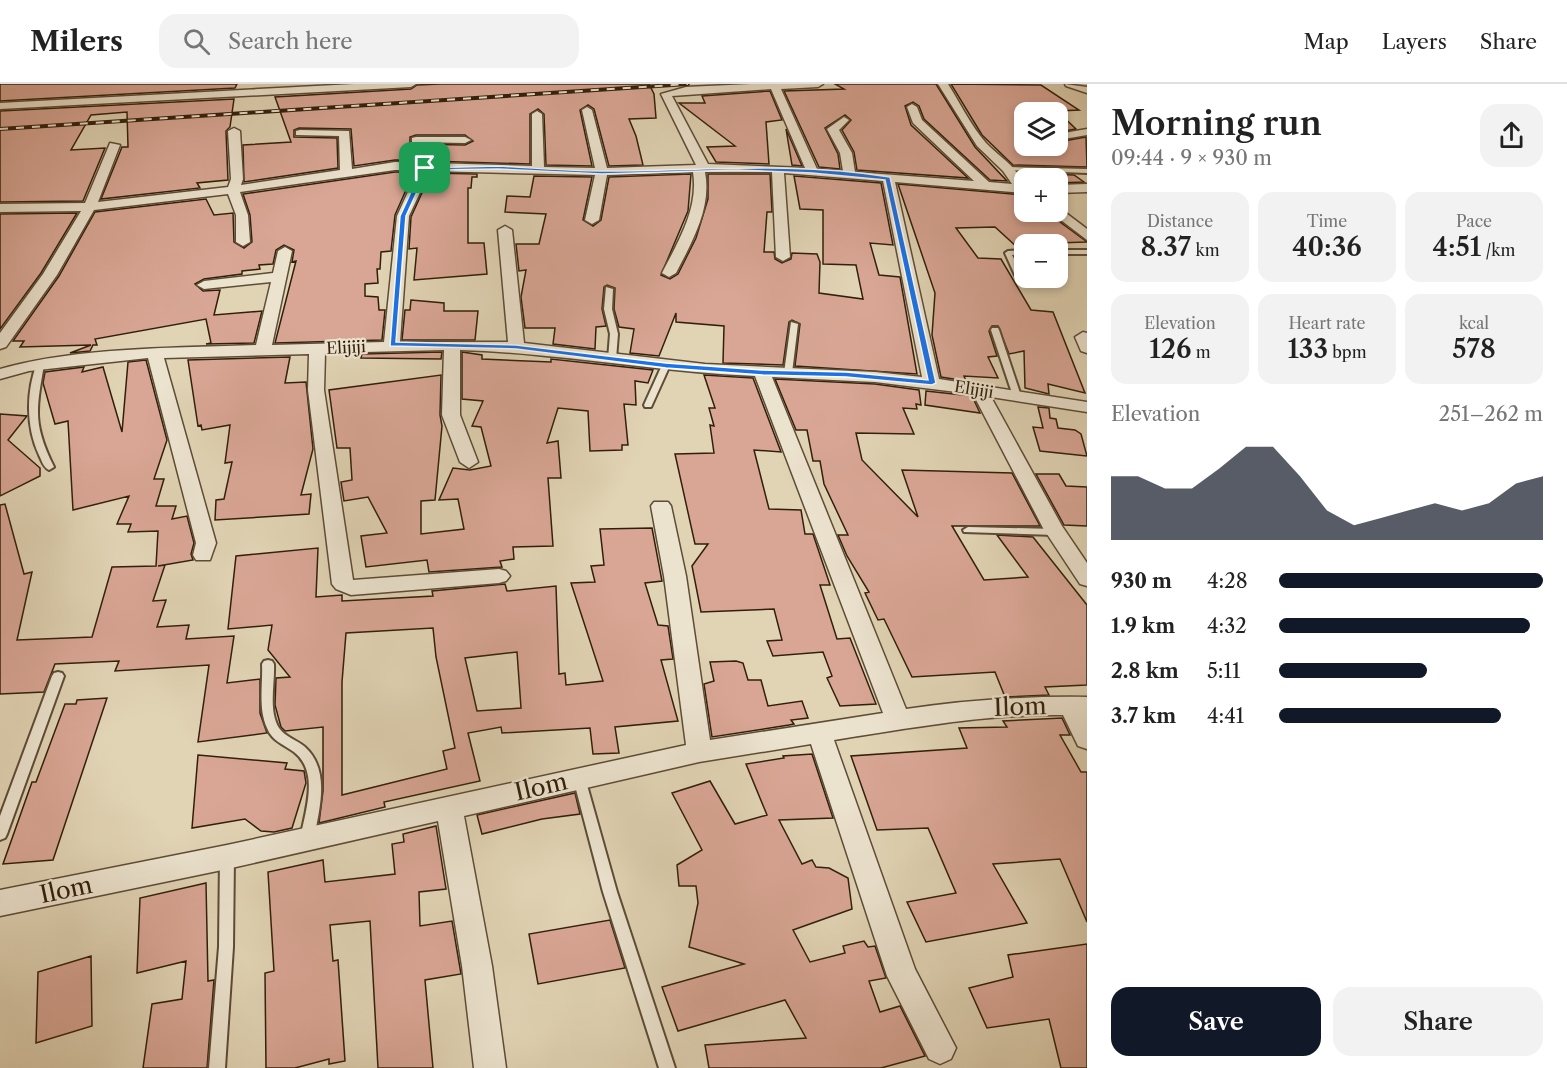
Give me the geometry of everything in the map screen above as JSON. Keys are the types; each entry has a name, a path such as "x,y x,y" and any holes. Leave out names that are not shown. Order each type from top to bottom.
{"street":[{"path":"194,96 202,84"},
{"path":"0,106 411,84"},
{"path":"669,273 693,220 700,194 701,168 666,96 683,87 818,84"},
{"path":"943,84 981,144 1014,177"},
{"path":"1070,84 1087,90"},
{"path":"775,86 812,171"},
{"path":"912,108 917,121 986,186"},
{"path":"587,110 602,172 592,220"},
{"path":"537,114 538,170"},
{"path":"844,120 833,129 846,153 849,174"},
{"path":"234,131 237,179 233,190 242,215 243,242"},
{"path":"1068,135 1087,132"},
{"path":"300,133 345,133 346,173"},
{"path":"0,208 89,207 233,190 388,167 418,152 465,140"},
{"path":"0,344 57,260 89,207 114,145"},
{"path":"418,152 538,170 602,172 701,168 778,169 1014,188"},
{"path":"392,344 403,216 418,152"},
{"path":"778,169 783,257"},
{"path":"888,178 932,383"},
{"path":"1068,189 1087,188"},
{"path":"1068,220 1087,236"},
{"path":"505,230 516,347"},
{"path":"262,349 285,251"},
{"path":"204,285 279,277"},
{"name":"Elijiji","path":"0,374 40,365 155,353 392,344 452,345 516,347 666,365 762,373 856,375 932,383 1087,407"},
{"path":"452,345 451,415 469,462"},
{"path":"317,348 316,390 343,584 351,588 499,576"},
{"path":"155,353 197,504 206,543 203,555"},
{"path":"762,373 898,720"},
{"path":"979,390 1056,532 1087,579"},
{"path":"661,506 675,576 699,752"},
{"path":"1079,706 1087,739"},
{"name":"Ilom","path":"0,903 227,857 699,752 898,720 996,707 1079,706"},
{"path":"819,732 898,967 915,1005 940,1048"},
{"path":"449,807 477,966 490,1068"}],"lane":[{"path":"1008,169 1087,171"},
{"path":"1068,252 1087,252"},
{"path":"1014,253 1008,253 1014,265"},
{"path":"609,289 608,309 614,334 612,359"},
{"path":"788,373 794,324"},
{"path":"995,330 1017,396"},
{"path":"40,365 31,420 35,439 50,467"},
{"path":"648,405 666,365"},
{"path":"968,530 1056,532"},
{"path":"268,664 270,684 268,709 273,727 279,738 308,756 313,769 315,786 307,839"},
{"path":"0,834 58,676"},
{"path":"579,778 610,892 667,1068"},
{"path":"218,1068 226,947 227,857"}],"building":[{"path":"0,84 237,84 235,88 0,101"},
{"path":"649,84 654,94 656,118 629,119 643,165 609,166 594,109 588,105 580,110 592,166 546,165 544,114 538,109 530,114 530,164 395,160 354,166 351,129 299,128 294,130 294,137 337,138 338,168 244,182 243,145 291,142 275,97 411,89 417,85","holes":["416,135 465,135 473,141 465,145 410,144 410,137"]},
{"path":"835,84 936,84 975,147 1007,181 990,180 924,119 919,106 913,102 905,106 911,125 968,178 857,170 854,152 842,130 851,120 845,115 825,128 838,154 840,169 819,167 784,91 844,89"},
{"path":"951,84 1041,85 1067,102 1014,102 1014,156 1068,156 1068,140 1086,137 1087,167 1013,165 982,135"},
{"path":"770,91 782,120 766,122 769,164 716,162 707,147 735,146 679,103 705,103 702,96"},
{"path":"234,99 230,127 226,131 228,180 197,183 200,188 101,199 122,147 128,147 127,112 91,115 71,150 105,148 83,201 0,202 0,111"},
{"path":"1068,103 1079,110 1068,110"},
{"path":"1068,121 1076,129 1068,130"},
{"path":"786,129 802,166 792,165"},
{"path":"395,172 414,172 395,215 391,251 381,252 380,269 377,269 378,283 365,284 365,296 378,297 379,310 385,310 382,340 275,343 296,261 292,262 294,250 284,245 276,250 273,264 259,265 260,269 242,271 242,274 204,279 195,284 203,291 220,290 214,315 262,311 254,343 206,344 211,343 206,319 95,339 97,345 93,345 90,351 70,353 91,345 20,347 24,341 13,341 59,276 95,212 206,199 214,215 233,213 234,242 244,248 252,242 250,215 243,194"},
{"path":"431,173 477,174 477,177 472,177 471,188 468,188 468,243 484,243 487,274 414,280 417,248 409,249 411,217"},
{"path":"691,174 688,211 661,275 670,279 678,274 696,238 708,199 708,174 770,174 772,212 767,212 764,252 774,252 775,259 782,263 791,259 792,253 817,254 820,262 819,293 863,299 856,265 823,264 823,210 800,209 794,176 881,183 893,245 870,243 879,275 900,277 917,374 795,366 800,324 792,320 789,322 783,365 723,363 724,326 676,322 676,313 659,356 630,353 634,329 619,327 614,309 615,288 607,285 604,287 602,309 606,326 596,327 595,349 553,344 555,328 525,328 521,297 526,270 519,271 516,244 539,244 546,214 505,212 507,196 530,197 534,176 592,177 583,220 593,226 601,220 609,177"},
{"path":"1068,175 1074,175 1084,182 1068,183"},
{"path":"898,184 1014,194 1014,222 1060,222 1087,242 1068,243 1068,234 1014,234 1014,244 995,227 956,228 978,258 1001,259 1014,281 1014,288 1018,288 1031,310 1053,312 1085,393 1048,384 1049,394 1025,388 1024,351 1009,354 998,326 992,326 989,331 997,356 988,357 998,378 964,376 966,381 941,377 932,335 935,293"},
{"path":"77,213 41,273 0,329 0,214"},
{"path":"411,300 444,303 444,311 478,311 475,340 402,340 405,310 410,310"},
{"path":"442,352 441,359 361,358 362,354"},
{"path":"462,352 482,355 482,359 551,362 551,359 653,370 648,383 635,381 636,405 624,404 628,445 622,445 622,450 590,451 588,411 558,408 547,443 558,441 561,478 548,478 553,546 513,547 514,559 500,561 502,567 429,572 427,560 366,567 361,536 387,533 368,497 344,501 341,482 352,480 350,448 337,448 329,390 441,375 442,426 435,500 421,501 421,534 464,529 458,499 439,500 453,468 470,470 491,466 481,427 472,426 483,401 462,399"},
{"path":"290,357 285,383 306,382 313,449 301,495 311,494 309,514 215,520 216,500 224,499 232,462 225,463 230,425 202,430 201,425 198,426 188,360"},
{"path":"146,360 167,440 154,479 164,479 156,506 176,506 172,519 187,516 194,543 191,554 193,560 158,566 165,565 153,601 166,600 157,627 189,625 186,639 234,636 227,683 260,679 260,713 267,733 198,742 209,665 115,671 119,661 55,664 44,692 0,694 0,505 5,504 24,574 32,572 17,640 92,637 112,567 156,566 158,531 128,532 131,524 117,524 129,496 73,510 68,421 55,424 43,383 45,372 84,367 82,372 103,367 122,432 128,362"},
{"path":"704,375 753,378 781,452 754,450 769,509 801,510 805,534 813,534 830,585 820,585 837,639 850,638 876,704 840,706 827,678 832,676 823,652 773,656 767,641 782,640 774,609 701,612 692,566 708,544 695,544 675,454 714,453 710,425 714,426 709,408 715,408"},
{"path":"775,379 875,384 919,390 921,405 916,404 917,409 903,408 914,434 856,433 862,460 918,517 902,470 1012,473 1040,526 952,526 984,580 1028,577 997,535 1033,537 1087,605 1087,685 1045,687 1049,695 1005,697 995,672 912,677 884,619 878,620 865,593 869,592 847,556 838,535 848,535 824,484 820,461 813,461 807,430 796,430"},
{"path":"926,391 972,396 980,413 925,405"},
{"path":"1038,407 1049,408 1050,418 1056,419 1058,428 1075,430 1081,434 1087,456 1040,451 1033,427 1043,428"},
{"path":"0,414 27,416 8,440 40,468 40,476 0,496"},
{"path":"1036,474 1059,474 1066,486 1087,487 1087,526 1064,525"},
{"path":"652,528 662,581 645,583 658,625 668,626 673,659 661,660 678,721 615,727 619,753 593,754 590,728 502,733 501,727 468,733 480,781 384,802 385,807 319,823 323,791 323,727 285,731 281,727 275,705 276,678 290,677 268,650 272,625 228,629 236,556 318,548 316,597 342,595 342,601 433,596 432,591 505,584 507,591 556,586 559,674 565,673 566,685 603,681 571,583 595,582 591,566 604,565 600,529","holes":["433,628 436,657 455,748 443,751 447,769 342,795 342,682 346,633","517,652 521,708 477,711 465,658"]},
{"path":"710,662 743,663 748,680 761,680 768,706 802,701 808,718 791,720 794,724 789,725 712,737 704,684 714,681"},
{"path":"107,698 53,860 3,864 32,782 36,782 65,704 76,704 77,700"},
{"path":"1062,718 1070,735 1060,735 1081,772 1087,772 1087,922 1060,859 993,864 1027,923 926,942 907,902 956,893 928,828 877,830 851,756 967,748 959,728 1007,727 1003,721"},
{"path":"812,754 833,818 779,820 802,864 812,860 816,867 829,868 848,878 852,909 793,930 810,962 845,953 843,946 864,941 868,947 875,946 886,978 869,981 880,1012 900,1006 925,1056 881,1068 709,1068 705,1045 806,1038 785,1000 678,1031 662,987 744,964 689,947 698,903 696,886 679,886 677,865 702,850 672,793 710,781 735,824 767,815 746,764 784,758 783,756"},
{"path":"198,755 287,763 285,769 304,771 306,783 292,828 274,832 261,831 245,819 192,828"},
{"path":"575,793 580,814 542,819 482,834 477,815"},
{"path":"436,826 446,889 419,892 420,926 452,921 461,974 425,980 433,1068 378,1068 370,921 330,925 333,961 338,960 345,1061 329,1064 329,1059 295,1068 266,1068 265,973 274,971 268,872 323,860 325,882 395,874 392,844 404,842 403,834"},
{"path":"206,883 208,981 214,980 207,1068 143,1068 152,1004 182,999 186,961 137,973 140,898"},
{"path":"610,920 625,968 538,984 529,934"},
{"path":"1087,944 1087,1068 1061,1068 1049,1019 987,1028 969,988 1013,977 1008,955"},
{"path":"91,956 92,1026 36,1043 38,972"}],"railway":[{"path":"0,129 688,84"}],"route":[{"path":"425,168 602,172 738,168 812,171 888,178 932,383 846,375 762,373 651,364 516,347 392,344 403,216 408,200 425,168"}]}
